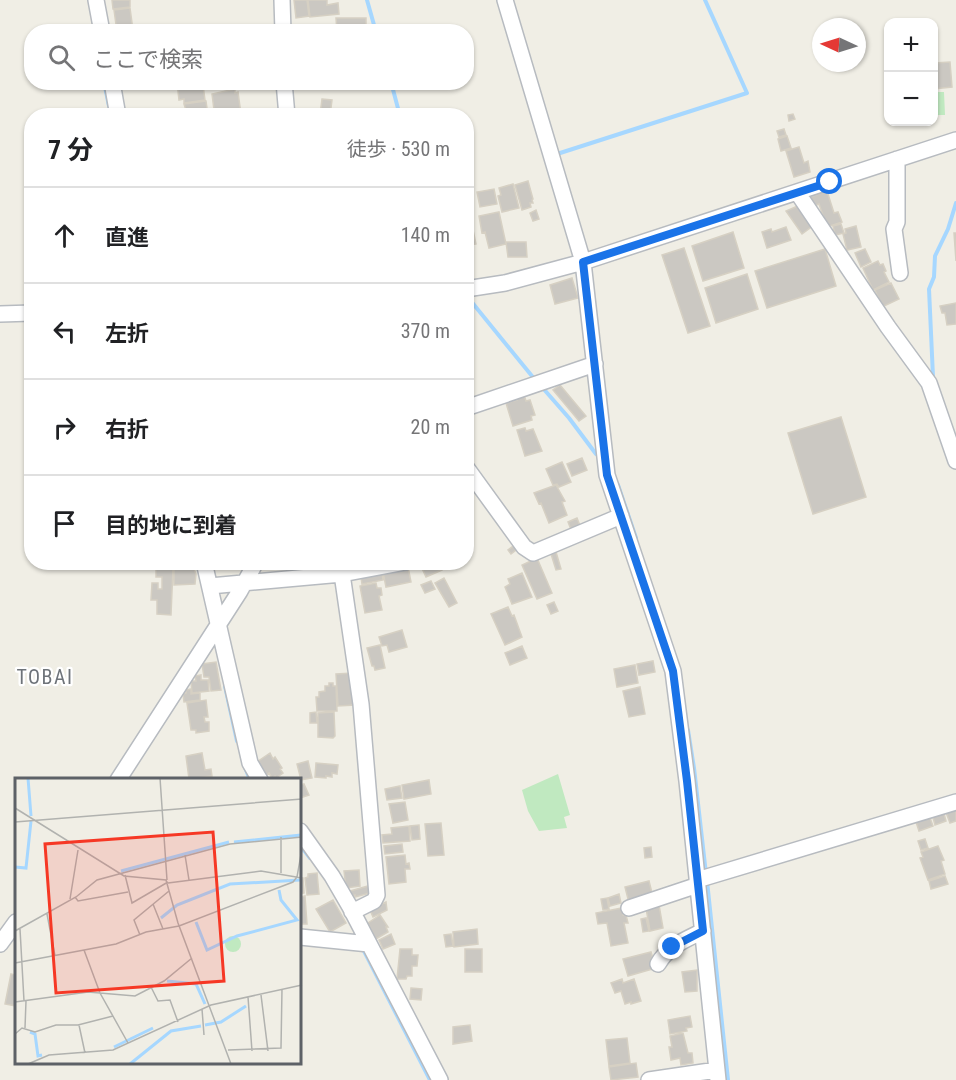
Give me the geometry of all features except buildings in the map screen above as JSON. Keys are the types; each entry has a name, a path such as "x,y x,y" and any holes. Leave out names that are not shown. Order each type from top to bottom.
{"street":[{"path":"96,0 100,24"},
{"path":"282,0 283,24"},
{"path":"505,0 583,262 607,475 673,671 718,1075 650,1080"},
{"path":"113,90 117,108"},
{"path":"284,90 286,108"},
{"path":"474,288 505,283 583,262 956,140"},
{"path":"897,159 897,222 894,229 900,273"},
{"path":"797,192 888,327 929,383 956,461"},
{"path":"0,314 24,314"},
{"path":"474,405 595,364"},
{"path":"474,477 524,547 533,553 621,516"},
{"path":"206,570 250,763 259,778"},
{"path":"119,778 252,570"},
{"path":"210,586 363,570"},
{"path":"342,574 361,704 377,895 374,901 352,912"},
{"path":"629,908 698,883 956,802"},
{"path":"302,834 332,876 440,1080"},
{"path":"0,944 15,923"},
{"path":"658,964 672,947 703,931"},
{"path":"302,937 369,944"}],"green space":[{"path":"938,92 944,92 945,115 938,115"},
{"path":"558,774 570,815 564,817 567,828 539,831 528,811 522,790"}],"waterway":[{"path":"367,0 374,24"},
{"path":"557,154 747,93 705,0"},
{"path":"106,90 109,106"},
{"path":"393,90 398,108"},
{"path":"933,377 929,289 934,277 935,256 948,229 956,203"},
{"path":"474,305 536,381"},
{"path":"541,386 600,456"},
{"path":"618,485 636,538"},
{"path":"225,686 237,741"},
{"path":"688,730 706,874"},
{"path":"243,762 249,778"},
{"path":"302,848 310,858"},
{"path":"707,881 728,1080"},
{"path":"362,947 430,1080"}],"district":[{"name":"TOBAI","path":"45,677"}],"route":[{"path":"672,947 703,931 673,671 607,475 583,262 830,182"}]}
